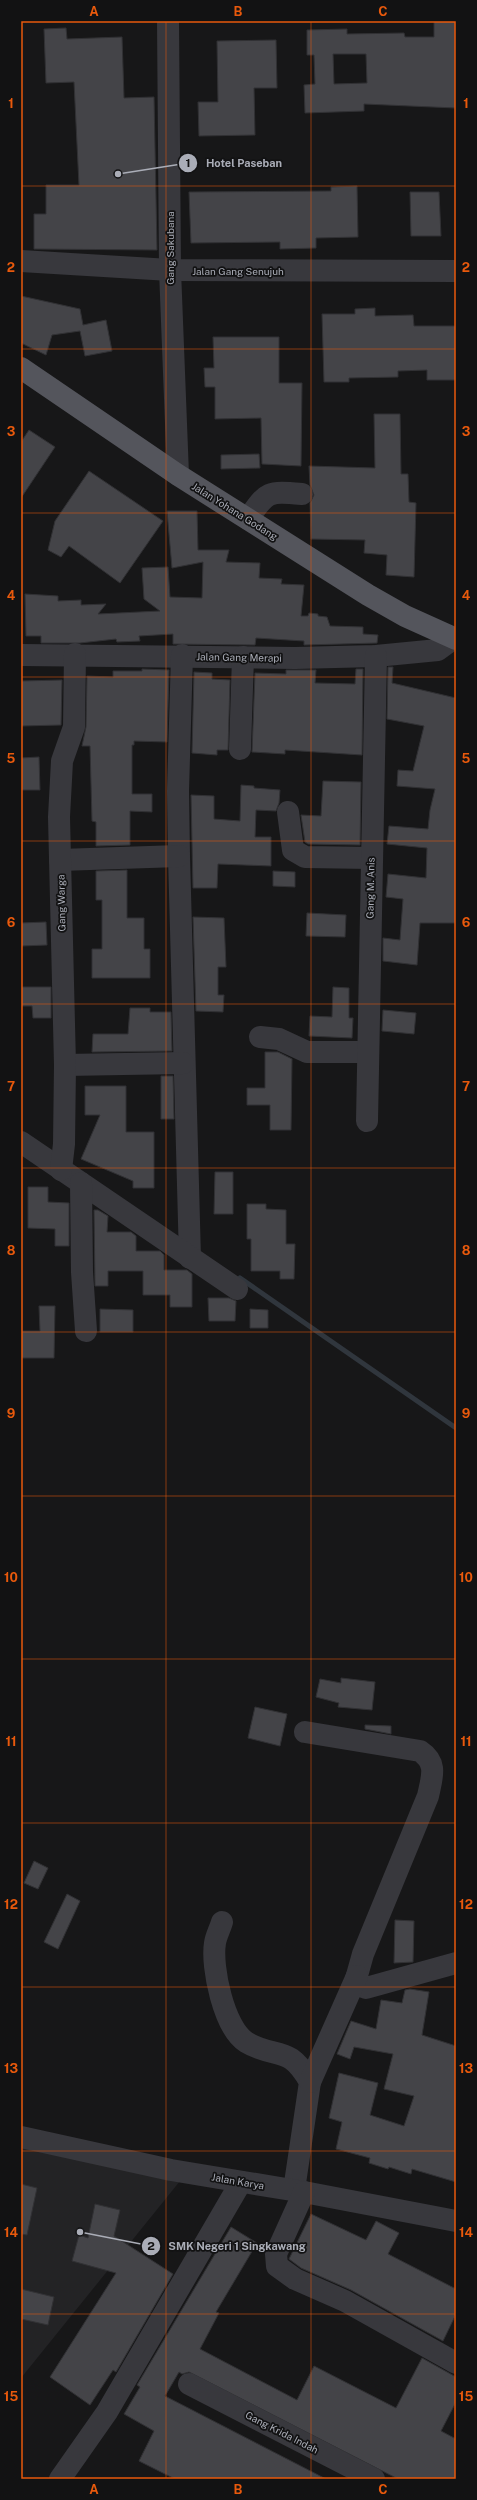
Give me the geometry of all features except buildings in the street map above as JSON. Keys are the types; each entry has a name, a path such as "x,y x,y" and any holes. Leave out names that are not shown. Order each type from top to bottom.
{"main road":[{"name":"Jalan Yohana Godang","path":"21,368 178,475 368,595 405,616 455,639"}],"street":[{"name":"Gang Sakubana","path":"168,21 170,270 178,475"},
{"name":"Jalan Gang Senujuh","path":"21,261 170,270 456,271"},
{"path":"248,519 266,495 277,492 302,494"},
{"name":"Jalan Gang Merapi","path":"21,655 74,654 243,657 376,656 438,650 455,639"},
{"name":"Gang Warga","path":"62,1163 65,1065 59,817 62,761 74,727 75,717 74,654"},
{"path":"182,656 178,791 184,1000 183,1063 191,1248"},
{"name":"Gang M. Anis","path":"367,1121 376,656"},
{"path":"240,749 243,657"},
{"path":"288,812 293,850 296,853 305,857 371,858"},
{"path":"60,860 179,856"},
{"path":"260,1037 278,1039 307,1052 368,1052"},
{"path":"65,1065 183,1063"},
{"path":"21,1142 62,1163 81,1183 191,1248 238,1289"},
{"path":"81,1183 82,1272 86,1331"},
{"path":"305,1732 420,1751 427,1755 433,1765 428,1796 363,1954 357,1976 310,2082 299,2191 276,2254 277,2266 295,2279 451,2356"},
{"path":"222,1922 215,1943 216,1962 220,1996 230,2025 245,2041 286,2055 302,2067 310,2082"},
{"path":"357,1976 358,1985 366,1988 456,1963"},
{"name":"Jalan Karya","path":"21,2137 241,2182 299,2191 456,2221"},
{"path":"60,2479 107,2412 241,2182"},
{"name":"Gang Krida Indah","path":"189,2384 374,2479"}],"shaded area":[{"path":"21,2146 180,2181 21,2378"}],"waterway":[{"path":"240,1278 456,1428"}],"place":[{"name":"Hotel Paseban","path":"118,174"},
{"name":"SMK Negeri 1 Singkawang","path":"80,2232"}]}
